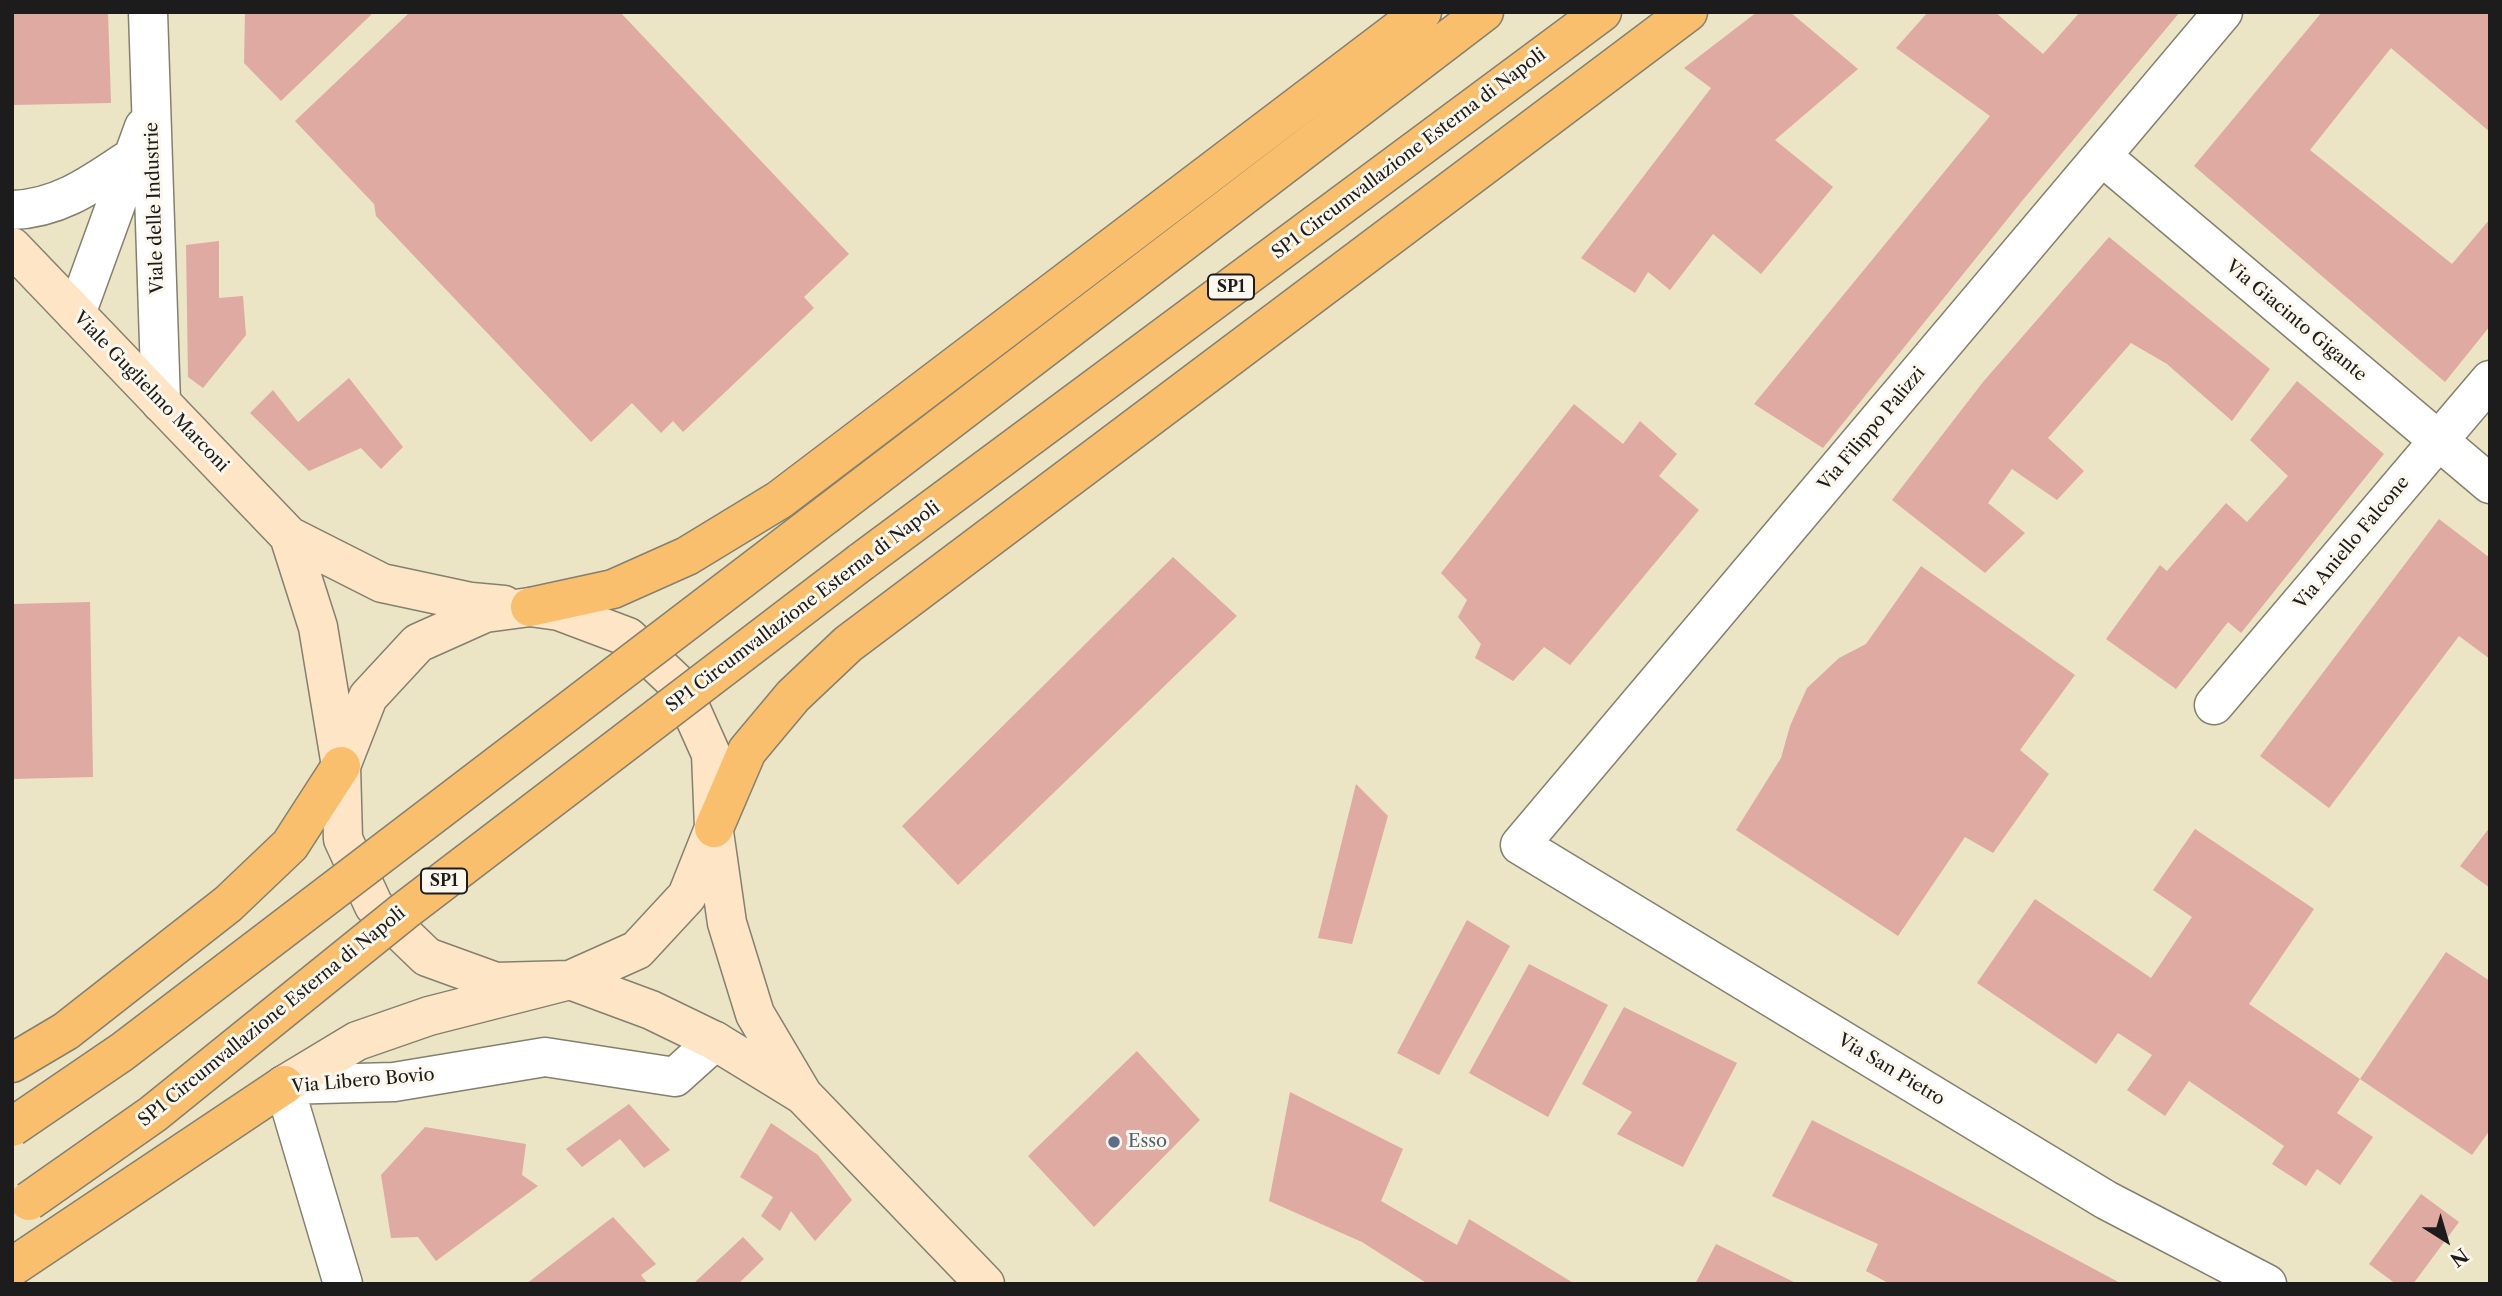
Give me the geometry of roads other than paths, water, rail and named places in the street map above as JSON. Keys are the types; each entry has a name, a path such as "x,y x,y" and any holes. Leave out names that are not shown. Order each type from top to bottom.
{"highway":[{"path":"530,607 613,589 687,556 779,500 1422,12"},
{"path":"12,1127 144,1035 1484,12"},
{"name":"SP1 Circumvallazione Esterna di Napoli","path":"21,1205 153,1114 403,912 860,562 1602,12"},
{"path":"714,828 747,751 793,696 848,643 1688,12"},
{"path":"12,1063 66,1031 228,904 290,845 341,766"},
{"path":"12,1267 284,1085"}],"street":[{"name":"Viale delle Industrie","path":"148,12 161,403"},
{"name":"Via Filippo Palizzi","path":"1520,845 2223,12"},
{"path":"76,314 151,109"},
{"path":"12,210 37,209 80,193 134,156"},
{"name":"Via Giacinto Gigante","path":"2103,157 2490,484"},
{"name":"Viale Guglielmo Marconi","path":"12,247 289,536 382,583 471,602 530,607"},
{"name":"Via Aniello Falcone","path":"2214,705 2490,380"},
{"name":"Viale Guglielmo Marconi","path":"289,536 318,627 341,766 343,839 374,906 427,957 496,982 570,980"},
{"path":"341,766 368,697 418,643 485,613 530,607 559,611 628,637 681,687 711,754 714,828 727,923 755,1014 803,1095 985,1284"},
{"path":"284,1085 357,1041 429,1016 570,980 637,950 687,896 714,828"},
{"name":"Via San Pietro","path":"1520,845 2106,1200 2267,1284"},
{"path":"570,980 651,1010 715,1041 803,1095"},
{"name":"Via Libero Bovio","path":"343,1284 284,1085 394,1082 545,1057 675,1077 715,1041"}],"place":[{"name":"Esso","path":"1114,1142"}]}
